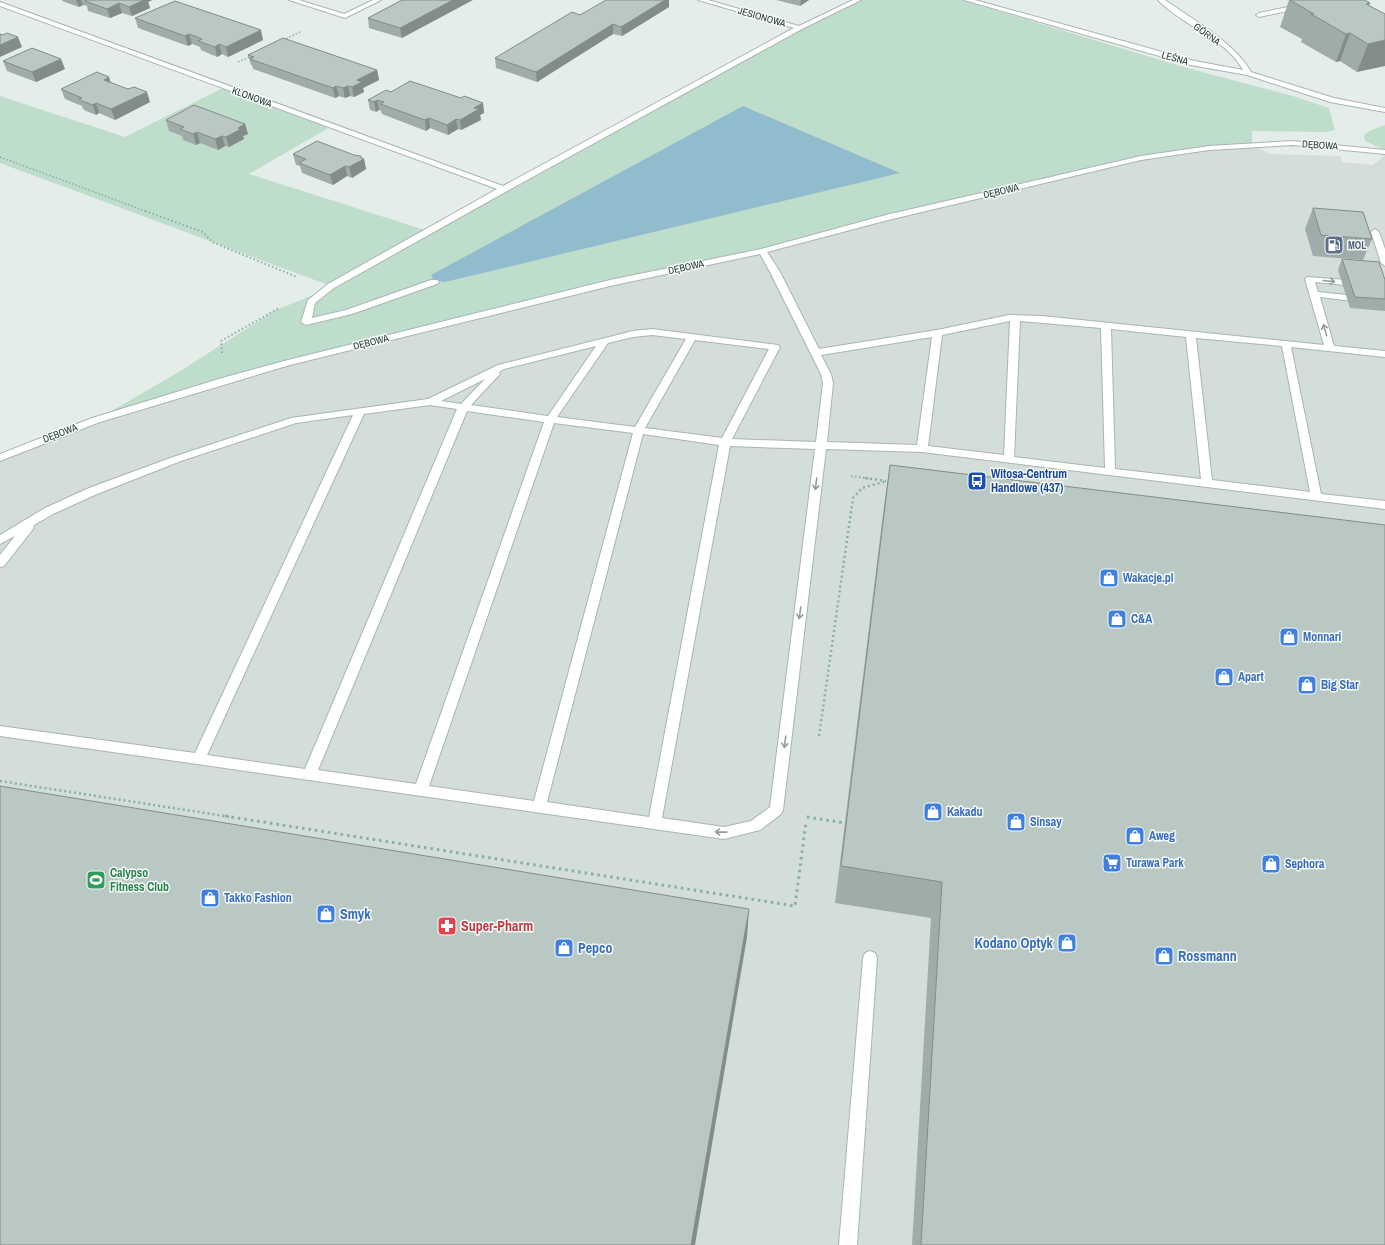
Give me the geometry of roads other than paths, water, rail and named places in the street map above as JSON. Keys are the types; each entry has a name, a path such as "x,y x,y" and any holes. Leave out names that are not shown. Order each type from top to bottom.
{"street":[{"path":"292,0 345,16 378,0"},
{"name":"JESIONOWA","path":"701,0 800,28"},
{"path":"434,282 349,312 306,322 311,302 326,290 504,189 800,28 858,0"},
{"name":"LEŚNA","path":"967,0 1194,64 1248,73 1333,100 1385,110"},
{"name":"GÓRNA","path":"1161,0 1229,49 1242,62 1248,73"},
{"path":"1259,15 1335,1"},
{"name":"KLONOWA","path":"0,4 504,189"},
{"name":"DĘBOWA","path":"0,458 96,420 226,380 610,283 762,251 886,218 1093,169 1175,152 1209,148 1293,143 1385,152"},
{"path":"1375,232 1385,263"},
{"path":"0,731 724,834 755,826 776,810 828,398 828,383 826,374 775,272 762,251"},
{"path":"1330,349 1310,279 1385,286"},
{"path":"1314,294 1385,302"},
{"path":"815,352 937,333 1002,319 1015,318 1042,319 1286,344 1384,357"},
{"path":"1009,459 1015,318"},
{"path":"1106,326 1110,472"},
{"path":"430,402 501,367 633,334 652,332 775,347 725,442 654,824"},
{"path":"922,449 937,333"},
{"path":"1191,334 1207,483"},
{"path":"539,807 639,429 693,336"},
{"path":"420,791 550,420 604,342"},
{"path":"1286,344 1316,496"},
{"path":"310,775 463,407 501,367"},
{"path":"0,540 49,511 93,491 177,459 295,420 430,402 550,420 639,429 725,442 922,449 1385,505"},
{"path":"198,760 360,412"},
{"path":"0,563 34,520"},
{"path":"848,1245 870,958"}],"water":[{"path":"743,106 900,173 445,282 434,280 431,275"}],"place":[{"name":"MOL","path":"1334,245"},
{"name":"Witosa-Centrum Handlowe (437)","path":"977,481"},
{"name":"Wakacje.pl","path":"1109,578"},
{"name":"C&A","path":"1117,619"},
{"name":"Monnari","path":"1289,637"},
{"name":"Apart","path":"1224,677"},
{"name":"Big Star","path":"1307,685"},
{"name":"Kakadu","path":"933,812"},
{"name":"Sinsay","path":"1016,822"},
{"name":"Aweg","path":"1135,836"},
{"name":"Turawa Park","path":"1112,863"},
{"name":"Sephora","path":"1271,864"},
{"name":"Calypso Fitness Club","path":"96,880"},
{"name":"Takko Fashion","path":"210,898"},
{"name":"Smyk","path":"326,914"},
{"name":"Super-Pharm","path":"447,926"},
{"name":"Kodano Optyk","path":"1067,943"},
{"name":"Pepco","path":"564,948"},
{"name":"Rossmann","path":"1164,956"}]}
